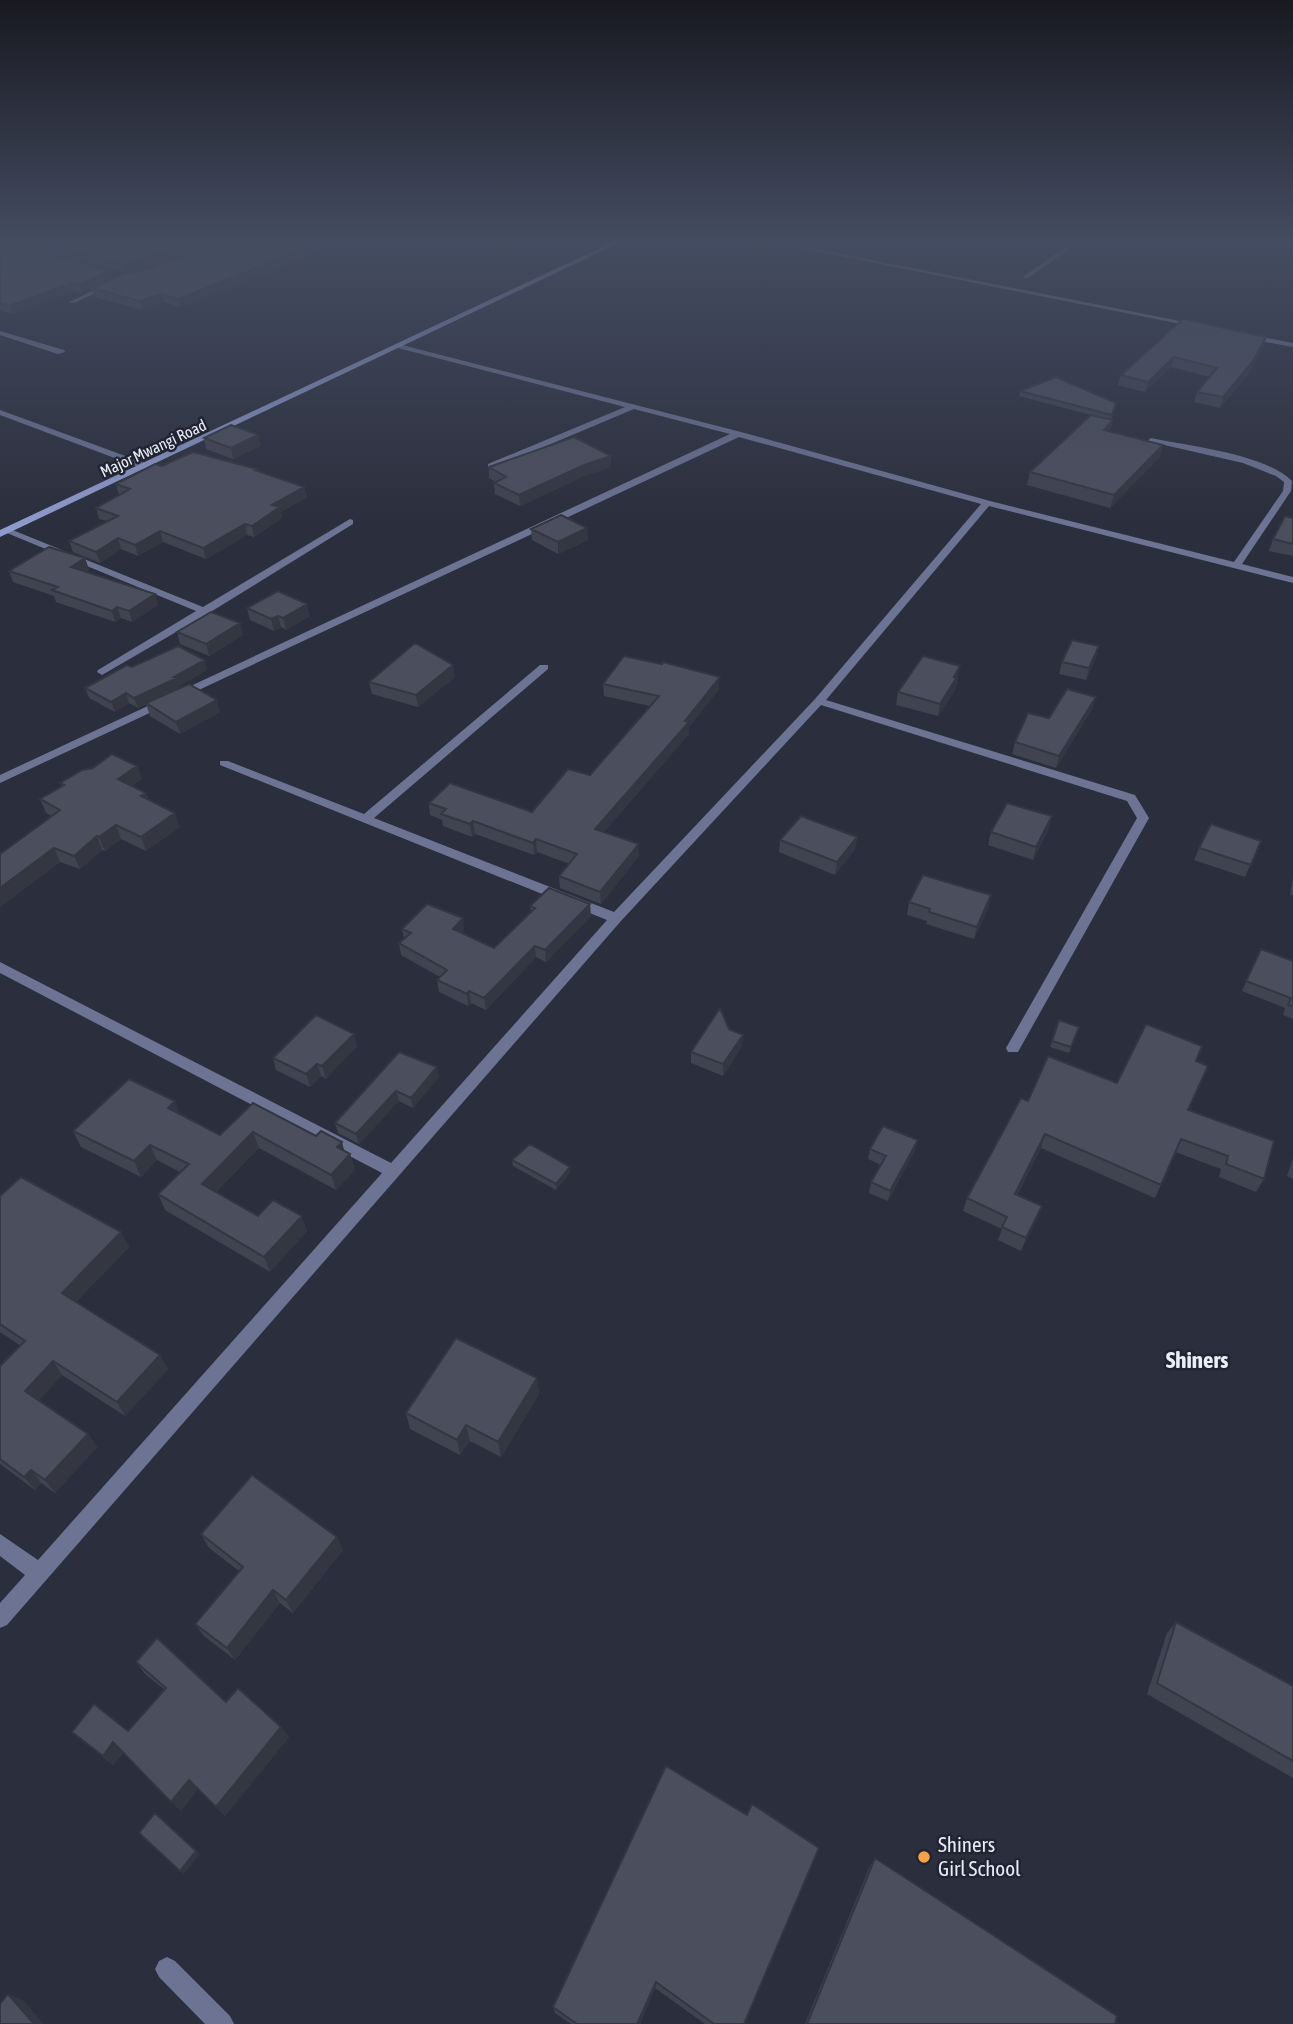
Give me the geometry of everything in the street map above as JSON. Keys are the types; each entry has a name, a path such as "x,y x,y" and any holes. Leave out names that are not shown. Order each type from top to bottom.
{"street":[{"path":"8,335 61,352"},
{"name":"Major Mwangi Road","path":"4,532 423,335"},
{"path":"1246,335 1293,345"},
{"path":"401,346 987,503 1293,580"},
{"path":"491,466 632,407"},
{"path":"0,412 147,467"},
{"path":"0,779 737,434"},
{"path":"1151,441 1256,464 1291,478 1287,491 1237,565"},
{"path":"0,1618 616,918 819,701 987,503"},
{"path":"102,672 350,522"},
{"path":"4,532 205,611"},
{"path":"365,819 544,667"},
{"path":"819,701 1131,798 1143,818 1013,1048"},
{"path":"224,763 616,918"},
{"path":"0,967 394,1172"},
{"path":"0,1544 39,1573"},
{"path":"167,1969 222,2024"}],"building":[{"path":"1165,335 1266,337 1253,361 1223,397 1197,392 1217,368 1174,357 1148,382 1121,375"},
{"path":"1056,377 1116,403 1112,415 1020,391"},
{"path":"1091,415 1113,420 1104,430 1163,445 1114,495 1030,472"},
{"path":"231,425 258,435 231,448 204,438"},
{"path":"574,437 611,456 584,465 519,495 494,483 506,477 489,467"},
{"path":"193,452 257,469 255,470 304,487 272,505 280,507 252,526 245,524 203,548 160,531 135,545 118,538 96,552 69,541 118,516 96,508 130,489 116,484 155,464 162,466"},
{"path":"561,515 587,528 558,542 531,529"},
{"path":"1285,516 1293,518 1293,544 1273,539"},
{"path":"49,547 85,558 71,567 155,594 129,611 117,607 112,611 52,590 58,587 9,571"},
{"path":"278,591 307,604 283,618 278,616 271,619 247,608"},
{"path":"211,612 240,623 206,644 177,632"},
{"path":"1072,640 1099,646 1089,668 1062,662"},
{"path":"415,643 453,665 416,695 369,682"},
{"path":"178,646 205,660 174,677 177,678 134,698 126,693 111,702 85,688 127,665 132,667"},
{"path":"624,656 662,664 663,662 720,677 685,721 689,722 595,829 639,844 600,892 559,876 577,854 536,839 533,843 473,821 470,824 441,814 446,809 429,803 450,783 532,812 568,769 590,775 659,696 603,684"},
{"path":"923,656 960,666 954,677 957,677 940,704 898,692"},
{"path":"189,684 217,700 176,722 146,703"},
{"path":"1067,689 1096,697 1059,756 1015,742 1028,713 1049,718"},
{"path":"112,754 137,766 118,779 146,793 141,796 175,813 141,837 116,825 97,836 74,856 54,848 0,888 0,854 60,810 40,799 64,785 60,783 82,770 93,768"},
{"path":"1007,803 1052,816 1036,847 991,832"},
{"path":"801,816 857,837 837,862 780,840"},
{"path":"1211,824 1261,841 1251,865 1199,848"},
{"path":"923,875 991,895 977,927 929,912 930,909 909,902"},
{"path":"549,888 590,904 545,950 535,946 484,998 469,991 467,994 437,980 447,970 399,943 411,933 402,929 427,904 463,918 453,929 494,948 535,908 530,906"},
{"path":"1261,949 1293,961 1293,1006 1288,1005 1291,998 1246,981"},
{"path":"720,1008 729,1029 743,1035 723,1064 691,1052"},
{"path":"316,1015 354,1034 322,1066 317,1064 306,1074 273,1058"},
{"path":"1059,1020 1079,1027 1071,1047 1052,1041"},
{"path":"1146,1024 1202,1046 1196,1061 1208,1066 1188,1110 1274,1141 1264,1179 1226,1164 1228,1156 1181,1139 1161,1185 1045,1134 1015,1194 1042,1206 1026,1238 1002,1227 1007,1217 967,1198 1021,1098 1028,1101 1048,1056 1117,1083"},
{"path":"399,1052 437,1067 411,1098 396,1091 356,1134 335,1123"},
{"path":"129,1079 175,1101 168,1108 220,1135 253,1103 316,1136 321,1131 342,1142 337,1147 350,1154 331,1175 253,1132 202,1184 258,1216 273,1200 302,1216 264,1257 158,1194 189,1164 150,1145 134,1161 73,1131"},
{"path":"883,1126 918,1140 890,1191 871,1182 886,1156 870,1149"},
{"path":"530,1144 570,1167 556,1184 512,1160"},
{"path":"21,1177 121,1232 62,1293 160,1355 117,1402 53,1361 25,1391 88,1434 45,1480 31,1470 24,1477 0,1459 0,1366 25,1341 0,1324 0,1196"},
{"path":"456,1338 537,1378 498,1442 466,1425 457,1440 406,1413"},
{"path":"252,1475 337,1537 286,1600 273,1590 227,1648 195,1624 243,1567 201,1534"},
{"path":"1176,1622 1293,1686 1293,1761 1157,1683"},
{"path":"157,1638 226,1702 238,1688 281,1727 216,1807 189,1780 171,1802 113,1742 103,1756 72,1732 94,1704 128,1731 166,1688 136,1662"},
{"path":"666,1766 747,1815 752,1804 819,1848 744,2024 714,2024 656,1982 637,2024 577,2024 553,2007"},
{"path":"155,1813 196,1851 180,1871 139,1833"},
{"path":"875,1858 1117,2016 1115,2024 807,2024"},
{"path":"8,1994 34,2024 0,2024 0,2004"}],"place":[{"name":"Shiners Girl School","path":"924,1857"}],"district":[{"name":"Shiners","path":"1197,1360"}]}
